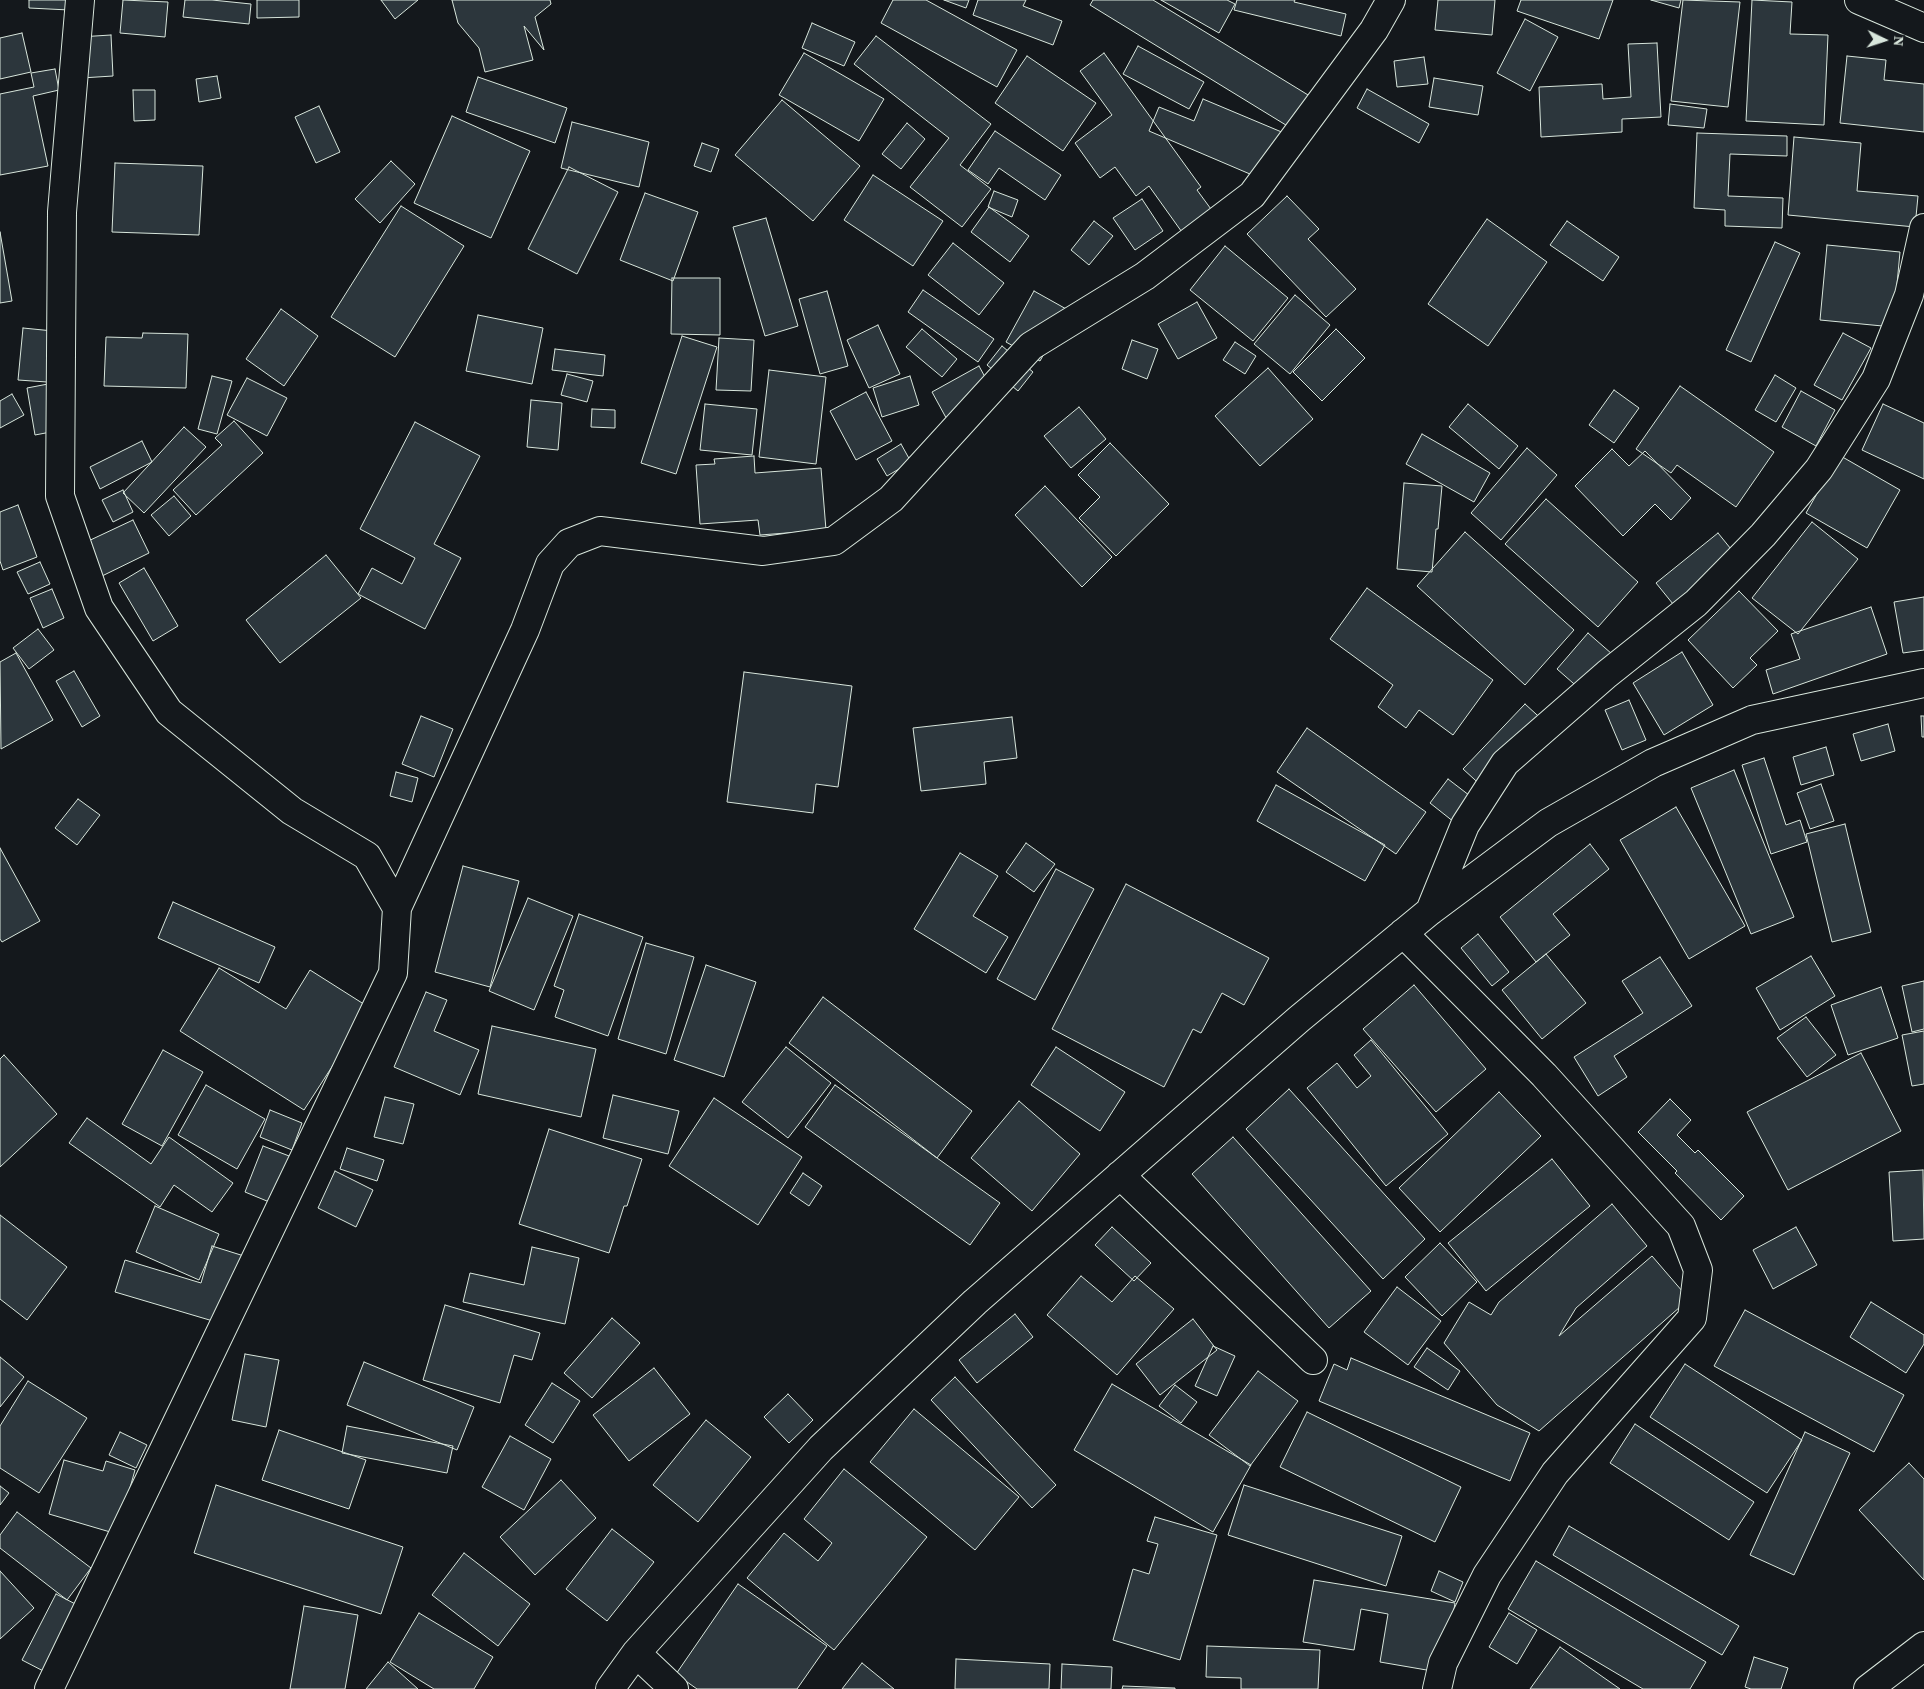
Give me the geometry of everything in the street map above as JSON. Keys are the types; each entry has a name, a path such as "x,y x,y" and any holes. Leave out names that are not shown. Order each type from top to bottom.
{"street":[{"path":"80,0 62,212 60,496 99,608 170,712 292,811 367,856 397,908"},
{"path":"49,1689 393,973 397,908 525,630 550,564 569,544 600,531 763,551 834,541 891,499 1031,346 1145,276 1252,195 1374,30 1391,0"},
{"path":"1859,0 1924,28"},
{"path":"1430,911 1465,825 1504,763 1607,674 1696,603 1763,535 1819,469 1876,379 1909,295 1924,228"},
{"path":"610,1689 636,1653 821,1448 976,1302 1120,1175 1299,1018 1430,911 1548,822 1653,763 1752,720 1924,683"},
{"path":"1404,933 1544,1075 1681,1226 1698,1270 1692,1318 1555,1473 1487,1575 1443,1663 1437,1689"},
{"path":"1120,1175 1313,1360"},
{"path":"1868,1689 1924,1646"},
{"path":"636,1653 674,1689"}],"building":[{"path":"29,0 70,0 69,10 29,8"},
{"path":"123,0 168,2 165,37 120,33"},
{"path":"185,0 212,0 251,4 249,24 183,17"},
{"path":"257,0 299,0 299,17 257,18"},
{"path":"381,0 418,0 395,19"},
{"path":"452,0 550,0 551,4 535,17 544,50 524,26 533,60 485,72 479,48 458,23"},
{"path":"893,0 926,0 1017,50 997,87 881,23"},
{"path":"944,0 969,0 966,8"},
{"path":"978,0 1026,0 1023,6 1062,21 1053,45 973,15"},
{"path":"1093,0 1153,0 1313,98 1294,130 1090,5"},
{"path":"1161,0 1227,0 1235,4 1219,33"},
{"path":"1237,0 1295,0 1294,2 1346,14 1341,36 1234,10"},
{"path":"1438,0 1495,0 1492,35 1435,30"},
{"path":"1521,0 1613,0 1599,39 1517,11"},
{"path":"1651,0 1681,0 1679,8"},
{"path":"1683,0 1740,2 1728,107 1671,101"},
{"path":"1752,0 1792,2 1790,34 1828,35 1824,125 1746,121"},
{"path":"1525,19 1558,37 1530,91 1497,73"},
{"path":"812,23 855,42 844,66 802,48"},
{"path":"22,33 31,72 0,79 0,38"},
{"path":"111,35 113,76 81,78 79,37"},
{"path":"876,36 991,124 960,165 991,189 962,227 910,187 949,138 854,64"},
{"path":"1657,43 1661,117 1622,119 1622,132 1541,137 1539,87 1602,84 1603,99 1631,97 1628,44"},
{"path":"1138,46 1204,82 1189,109 1123,74"},
{"path":"804,53 884,99 859,141 779,95"},
{"path":"1104,53 1201,187 1197,190 1219,220 1189,242 1149,186 1136,196 1115,167 1100,178 1075,143 1112,115 1080,71"},
{"path":"1027,56 1096,103 1063,151 995,103"},
{"path":"1847,56 1886,60 1884,80 1924,84 1924,132 1840,123"},
{"path":"1424,57 1428,84 1397,87 1394,61"},
{"path":"55,69 59,90 33,96 48,166 0,175 0,94 34,87 31,73"},
{"path":"217,76 221,98 199,102 196,79"},
{"path":"478,77 567,108 555,143 466,112"},
{"path":"1434,78 1483,86 1478,115 1429,107"},
{"path":"1367,89 1429,124 1419,143 1357,108"},
{"path":"133,90 155,90 155,120 134,121"},
{"path":"1203,99 1284,133 1264,180 1149,131 1159,107 1194,121"},
{"path":"782,100 860,166 813,221 735,155"},
{"path":"1670,104 1707,109 1704,128 1668,125"},
{"path":"319,106 340,152 316,163 295,117"},
{"path":"452,116 530,151 491,238 414,203"},
{"path":"572,122 649,142 639,187 561,168"},
{"path":"907,123 925,139 901,169 882,154"},
{"path":"995,131 1061,175 1045,200 999,168 988,184 968,170"},
{"path":"1697,133 1787,136 1787,156 1730,154 1728,196 1783,198 1782,228 1725,226 1725,210 1694,208"},
{"path":"1794,137 1861,143 1857,191 1918,196 1915,227 1788,215"},
{"path":"702,143 719,149 711,172 694,166"},
{"path":"391,161 415,184 380,223 355,199"},
{"path":"115,163 203,166 199,235 112,232"},
{"path":"569,167 618,192 577,274 528,249"},
{"path":"873,175 943,221 913,266 844,220"},
{"path":"994,191 1018,200 1012,217 988,207"},
{"path":"645,193 698,212 673,281 620,260"},
{"path":"1287,196 1319,229 1308,239 1356,289 1326,317 1247,234"},
{"path":"1142,199 1163,231 1135,250 1113,218"},
{"path":"401,206 464,246 395,357 331,317"},
{"path":"989,207 1029,236 1010,262 971,232"},
{"path":"766,218 798,326 765,336 733,227"},
{"path":"1487,219 1547,262 1488,346 1428,304"},
{"path":"1094,221 1113,236 1089,265 1071,250"},
{"path":"1567,221 1619,257 1603,281 1550,245"},
{"path":"0,232 12,301 0,303"},
{"path":"1775,242 1800,253 1751,362 1726,350"},
{"path":"953,243 1004,283 979,315 928,275"},
{"path":"1827,245 1900,252 1893,327 1820,320"},
{"path":"1225,246 1288,298 1253,341 1190,290"},
{"path":"672,278 720,278 720,335 671,334"},
{"path":"923,290 994,339 978,362 908,312"},
{"path":"827,291 848,366 820,374 799,299"},
{"path":"1034,291 1068,310 1040,361 1006,342"},
{"path":"1295,295 1330,325 1290,374 1254,344"},
{"path":"1197,302 1217,338 1178,359 1158,324"},
{"path":"281,309 318,336 284,386 246,359"},
{"path":"478,315 543,328 532,384 466,371"},
{"path":"878,325 900,374 869,388 847,340"},
{"path":"23,328 53,331 47,382 18,380"},
{"path":"922,329 957,359 942,377 906,347"},
{"path":"1336,329 1365,358 1322,401 1293,372"},
{"path":"143,333 188,334 186,388 104,386 106,337 142,338"},
{"path":"1843,333 1871,348 1842,400 1814,385"},
{"path":"682,336 717,347 676,474 641,463"},
{"path":"719,338 754,340 751,391 716,390"},
{"path":"1132,340 1158,349 1147,379 1122,369"},
{"path":"1235,342 1256,356 1245,374 1223,360"},
{"path":"1002,346 1033,372 1018,391 987,365"},
{"path":"555,349 605,355 603,376 552,370"},
{"path":"979,366 997,399 950,425 932,392"},
{"path":"1268,368 1313,419 1260,466 1215,416"},
{"path":"769,370 826,377 816,464 759,457"},
{"path":"567,374 593,381 587,402 561,395"},
{"path":"1775,375 1796,388 1776,422 1755,410"},
{"path":"212,376 232,381 217,434 198,429"},
{"path":"910,376 919,405 882,417 873,388"},
{"path":"247,378 287,398 267,436 227,415"},
{"path":"48,384 56,431 35,435 27,388"},
{"path":"1680,386 1774,452 1736,507 1677,465 1671,473 1636,449"},
{"path":"1614,390 1639,408 1614,443 1589,425"},
{"path":"1801,391 1835,410 1816,446 1782,427"},
{"path":"866,392 892,441 856,460 830,411"},
{"path":"12,394 24,415 0,428 0,401"},
{"path":"531,400 562,403 558,450 527,447"},
{"path":"705,404 757,409 752,455 700,450"},
{"path":"1468,404 1518,446 1499,469 1449,427"},
{"path":"1883,404 1924,423 1924,479 1862,450"},
{"path":"1079,407 1106,439 1071,468 1044,436"},
{"path":"592,409 615,410 615,428 591,427"},
{"path":"234,421 263,453 196,515 173,490 222,445 215,438"},
{"path":"415,422 480,456 434,544 461,558 425,629 358,594 372,568 402,584 415,558 360,529"},
{"path":"184,427 206,447 144,513 123,493"},
{"path":"1422,434 1490,473 1474,502 1406,464"},
{"path":"142,441 152,462 100,489 90,467"},
{"path":"1110,443 1169,504 1116,556 1079,518 1100,497 1078,475"},
{"path":"901,444 911,462 887,476 877,459"},
{"path":"1527,448 1557,475 1501,540 1471,513"},
{"path":"1612,449 1629,466 1645,451 1691,498 1671,520 1655,504 1623,536 1575,486"},
{"path":"1839,455 1900,490 1867,548 1806,513"},
{"path":"754,456 755,473 821,468 826,530 760,535 758,520 700,524 696,465 715,464 714,459"},
{"path":"1404,483 1442,486 1432,572 1397,569"},
{"path":"1045,486 1112,557 1082,587 1015,515"},
{"path":"123,490 133,512 113,522 102,500"},
{"path":"174,496 191,516 169,536 151,515"},
{"path":"1546,499 1638,582 1598,627 1505,544"},
{"path":"18,505 37,557 3,570 0,561 0,512"},
{"path":"133,520 149,553 100,577 84,543"},
{"path":"1812,522 1858,559 1798,634 1752,598"},
{"path":"1465,532 1574,630 1525,685 1417,586"},
{"path":"1718,533 1735,554 1673,604 1656,583"},
{"path":"326,555 361,598 280,663 246,620"},
{"path":"40,562 50,584 28,594 17,572"},
{"path":"144,568 178,626 153,641 119,583"},
{"path":"1367,588 1493,680 1453,735 1419,710 1406,728 1378,707 1393,685 1330,639"},
{"path":"52,589 64,618 43,628 30,598"},
{"path":"1739,591 1778,631 1750,658 1757,665 1733,688 1688,640"},
{"path":"1924,597 1924,650 1903,653 1894,602"},
{"path":"1871,607 1887,654 1773,694 1766,670 1800,659 1791,634"},
{"path":"38,629 54,650 29,669 13,648"},
{"path":"1588,633 1612,654 1581,690 1557,669"},
{"path":"1682,652 1713,705 1664,735 1633,683"},
{"path":"16,653 53,720 1,749 0,662"},
{"path":"74,671 100,716 82,727 56,681"},
{"path":"744,672 852,686 838,787 816,784 813,813 727,802"},
{"path":"1629,700 1646,740 1622,750 1605,710"},
{"path":"1525,704 1547,724 1485,789 1463,769"},
{"path":"421,716 453,729 434,777 402,764"},
{"path":"1921,716 1924,716 1924,737 1922,737"},
{"path":"1012,717 1017,758 984,762 986,784 921,791 913,728"},
{"path":"1888,724 1895,751 1861,761 1853,734"},
{"path":"1307,728 1426,812 1396,854 1277,772"},
{"path":"1826,747 1834,775 1801,785 1793,757"},
{"path":"1764,758 1786,825 1800,820 1807,842 1771,854 1742,765"},
{"path":"1734,770 1794,917 1751,934 1691,788"},
{"path":"396,772 418,778 412,802 390,796"},
{"path":"1448,779 1478,802 1459,826 1430,803"},
{"path":"1821,784 1834,821 1810,829 1797,793"},
{"path":"1276,785 1385,845 1365,881 1257,821"},
{"path":"78,799 100,815 77,845 55,828"},
{"path":"1676,807 1745,926 1689,959 1620,840"},
{"path":"1845,824 1871,932 1832,942 1806,834"},
{"path":"1026,843 1055,864 1034,892 1006,872"},
{"path":"1590,844 1609,869 1553,914 1570,935 1536,962 1500,917"},
{"path":"0,848 40,921 2,942 0,939"},
{"path":"960,853 998,876 973,916 1008,937 986,973 914,929"},
{"path":"463,866 519,881 490,987 435,972"},
{"path":"1056,869 1094,889 1035,1000 997,979"},
{"path":"1126,884 1269,958 1244,1005 1222,993 1201,1033 1193,1029 1164,1087 1052,1029"},
{"path":"528,898 573,916 534,1010 489,991"},
{"path":"173,902 275,947 259,983 158,938"},
{"path":"579,914 643,937 608,1036 555,1017 564,990 554,986"},
{"path":"1478,934 1509,972 1492,986 1461,948"},
{"path":"646,943 694,957 666,1054 618,1039"},
{"path":"1546,954 1586,1003 1542,1039 1502,990"},
{"path":"1811,956 1835,996 1780,1030 1756,988"},
{"path":"1660,957 1692,1006 1614,1056 1627,1077 1598,1096 1574,1057 1643,1013 1622,981"},
{"path":"706,965 756,982 724,1077 674,1060"},
{"path":"219,968 286,1009 310,970 370,1008 304,1110 180,1031"},
{"path":"1924,981 1924,1029 1912,1032 1902,986"},
{"path":"1414,985 1486,1069 1436,1112 1363,1029"},
{"path":"1881,987 1898,1038 1848,1055 1831,1005"},
{"path":"426,992 447,1000 434,1031 479,1050 460,1095 394,1067"},
{"path":"823,997 972,1111 937,1158 789,1043"},
{"path":"1806,1017 1836,1055 1807,1077 1777,1038"},
{"path":"492,1026 596,1049 581,1117 478,1094"},
{"path":"1924,1031 1924,1084 1912,1086 1902,1035"},
{"path":"1371,1040 1448,1134 1386,1186 1307,1088 1337,1063 1357,1088 1371,1076 1354,1055"},
{"path":"786,1047 831,1083 788,1138 742,1102"},
{"path":"1056,1047 1125,1092 1100,1131 1031,1085"},
{"path":"163,1050 203,1072 162,1146 122,1124"},
{"path":"1861,1053 1901,1131 1788,1190 1747,1112"},
{"path":"4,1055 57,1114 0,1167 0,1059"},
{"path":"206,1085 265,1119 237,1169 178,1135"},
{"path":"835,1085 1000,1203 970,1245 805,1127"},
{"path":"1289,1089 1425,1239 1383,1279 1246,1129"},
{"path":"1499,1092 1541,1136 1440,1232 1399,1188"},
{"path":"613,1095 679,1111 668,1154 603,1138"},
{"path":"385,1097 414,1104 403,1144 374,1137"},
{"path":"714,1098 802,1157 758,1225 669,1166"},
{"path":"1670,1099 1691,1120 1677,1135 1695,1153 1698,1150 1744,1196 1721,1220 1675,1173 1677,1171 1638,1132"},
{"path":"1019,1101 1080,1154 1032,1211 971,1158"},
{"path":"270,1110 302,1123 292,1150 260,1137"},
{"path":"87,1118 151,1164 169,1137 233,1183 212,1212 174,1185 160,1207 69,1143"},
{"path":"549,1129 642,1159 609,1253 519,1224"},
{"path":"1233,1137 1371,1291 1329,1328 1192,1174"},
{"path":"263,1146 297,1159 279,1206 245,1192"},
{"path":"347,1148 384,1160 377,1181 340,1169"},
{"path":"1552,1159 1590,1206 1486,1291 1448,1243"},
{"path":"1923,1170 1924,1239 1893,1241 1889,1172"},
{"path":"335,1171 373,1190 356,1227 318,1208"},
{"path":"803,1173 822,1186 809,1206 790,1193"},
{"path":"1612,1204 1647,1246 1576,1308 1559,1336 1652,1256 1689,1299 1539,1431 1497,1405 1444,1343 1469,1302 1491,1315 1499,1302"},
{"path":"155,1206 219,1234 199,1280 136,1252"},
{"path":"0,1215 67,1267 27,1320 0,1299"},
{"path":"1112,1227 1151,1263 1134,1281 1095,1245"},
{"path":"1796,1227 1817,1265 1773,1289 1753,1250"},
{"path":"1440,1243 1477,1282 1442,1316 1405,1277"},
{"path":"212,1246 244,1256 223,1324 115,1292 125,1260 201,1283"},
{"path":"532,1247 579,1258 565,1324 463,1302 470,1273 524,1285"},
{"path":"1081,1276 1112,1302 1135,1276 1174,1309 1117,1375 1047,1315"},
{"path":"1397,1287 1441,1321 1408,1365 1364,1332"},
{"path":"1871,1302 1924,1335 1924,1344 1906,1373 1850,1337"},
{"path":"445,1305 540,1333 532,1360 514,1355 500,1403 423,1380"},
{"path":"1745,1310 1904,1395 1874,1452 1714,1366"},
{"path":"1015,1314 1033,1337 977,1383 959,1360"},
{"path":"612,1318 640,1343 592,1398 564,1373"},
{"path":"1193,1319 1217,1350 1160,1395 1136,1364"},
{"path":"1213,1346 1235,1356 1217,1396 1195,1386"},
{"path":"1427,1348 1460,1371 1448,1390 1414,1367"},
{"path":"245,1354 279,1360 266,1427 232,1420"},
{"path":"0,1357 24,1377 0,1407"},
{"path":"1351,1358 1530,1433 1510,1481 1319,1401 1334,1364 1347,1370"},
{"path":"364,1362 474,1407 457,1450 347,1405"},
{"path":"1685,1364 1802,1440 1767,1493 1650,1417"},
{"path":"654,1368 690,1414 629,1461 593,1415"},
{"path":"1258,1371 1298,1401 1250,1466 1209,1435"},
{"path":"955,1377 1056,1485 1032,1508 931,1400"},
{"path":"28,1381 87,1418 39,1493 0,1468 0,1426"},
{"path":"552,1383 580,1401 553,1443 525,1425"},
{"path":"1112,1384 1251,1465 1213,1532 1074,1450"},
{"path":"1175,1385 1197,1402 1181,1423 1159,1406"},
{"path":"788,1394 813,1420 789,1443 764,1417"},
{"path":"914,1409 1019,1497 975,1550 870,1462"},
{"path":"1307,1412 1461,1487 1435,1542 1280,1467"},
{"path":"706,1420 751,1457 698,1522 653,1485"},
{"path":"1635,1424 1754,1502 1729,1540 1610,1463"},
{"path":"347,1426 453,1446 447,1473 342,1453"},
{"path":"279,1430 366,1460 349,1509 262,1480"},
{"path":"120,1432 147,1445 136,1468 109,1455"},
{"path":"1805,1432 1850,1453 1794,1575 1750,1555"},
{"path":"510,1436 551,1459 524,1510 482,1487"},
{"path":"64,1460 103,1471 106,1461 135,1470 117,1534 49,1514"},
{"path":"1909,1463 1924,1479 1924,1580 1859,1510"},
{"path":"844,1469 927,1537 834,1650 747,1578 784,1533 818,1561 832,1543 804,1519"},
{"path":"561,1480 596,1518 535,1575 500,1537"},
{"path":"216,1485 403,1547 381,1614 194,1553"},
{"path":"1244,1485 1402,1536 1386,1586 1228,1535"},
{"path":"0,1486 9,1493 0,1505"},
{"path":"17,1512 91,1568 67,1600 0,1548 0,1535"},
{"path":"1155,1517 1217,1535 1180,1660 1113,1640 1133,1569 1149,1574 1158,1544 1147,1541"},
{"path":"1569,1526 1739,1626 1722,1655 1553,1555"},
{"path":"612,1529 654,1562 607,1621 566,1589"},
{"path":"464,1553 530,1604 498,1646 432,1595"},
{"path":"1536,1561 1706,1662 1690,1689 1643,1689 1508,1609"},
{"path":"0,1571 34,1608 0,1639"},
{"path":"1439,1571 1463,1582 1455,1602 1431,1591"},
{"path":"1314,1580 1455,1603 1444,1673 1380,1662 1388,1614 1361,1609 1354,1650 1303,1642"},
{"path":"738,1584 827,1646 797,1689 697,1689 676,1674"},
{"path":"56,1594 85,1609 51,1675 22,1660"},
{"path":"304,1606 358,1615 345,1689 290,1689"},
{"path":"419,1613 493,1657 474,1689 434,1689 390,1662"},
{"path":"1509,1613 1537,1630 1517,1664 1489,1647"},
{"path":"1207,1646 1320,1650 1318,1689 1241,1689 1241,1678 1206,1677"},
{"path":"1560,1647 1620,1689 1530,1689"},
{"path":"1754,1657 1788,1668 1781,1689 1751,1689 1745,1687"},
{"path":"956,1659 1050,1664 1049,1689 955,1689"},
{"path":"388,1662 418,1689 366,1689"},
{"path":"862,1663 894,1689 842,1689"},
{"path":"1062,1664 1112,1667 1111,1689 1061,1689"},
{"path":"1123,1686 1175,1688 1175,1689 1122,1689"}]}
